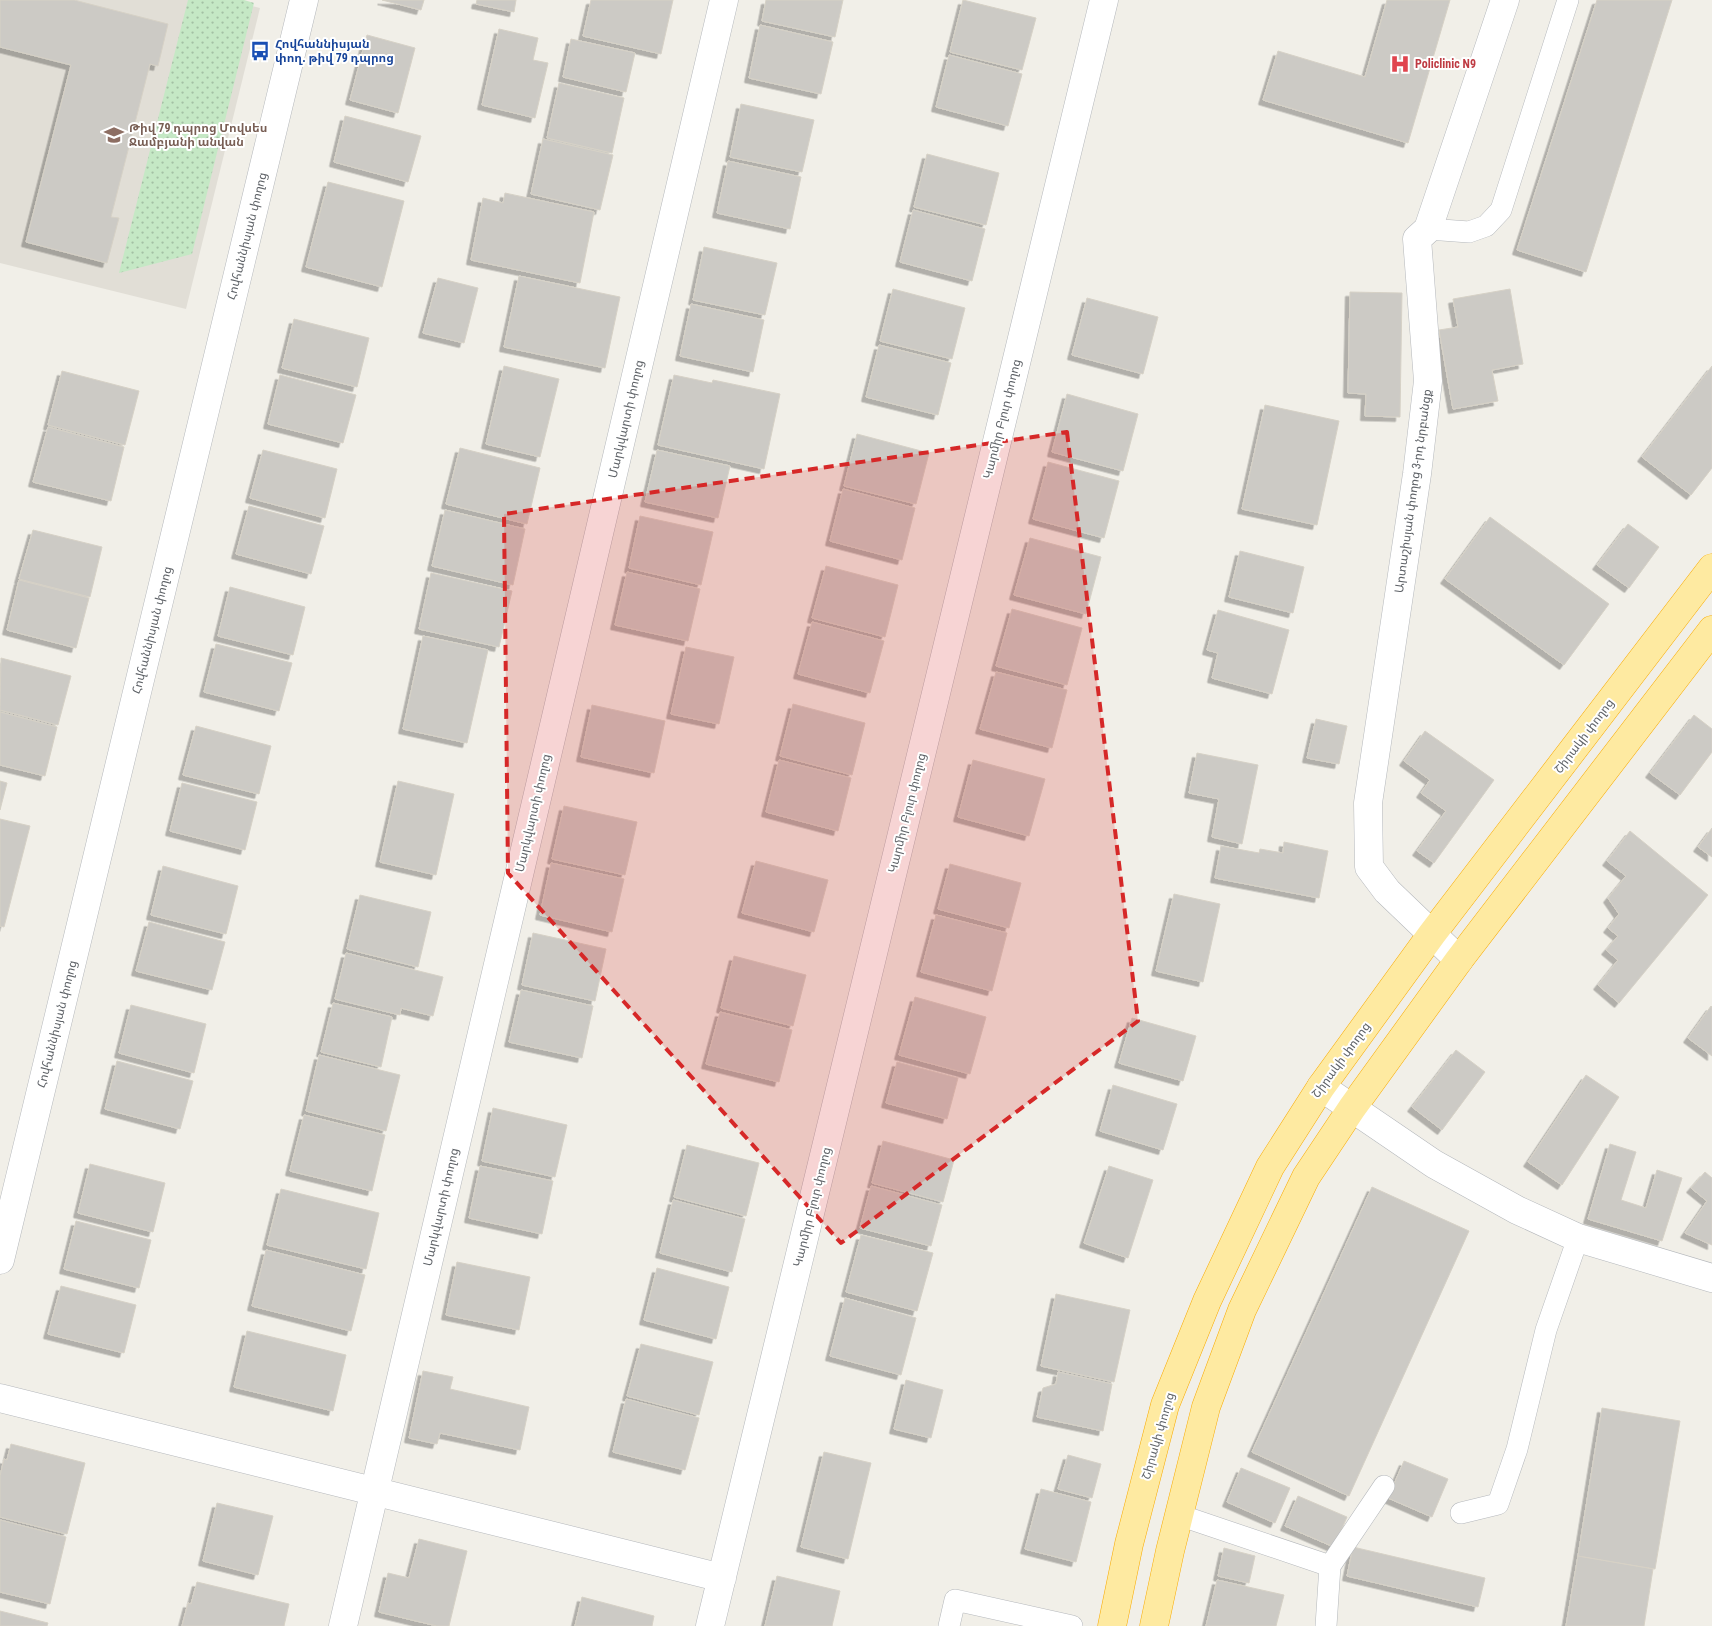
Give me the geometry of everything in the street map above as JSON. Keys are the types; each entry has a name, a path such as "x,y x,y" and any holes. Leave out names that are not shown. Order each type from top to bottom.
{"highway":[{"name":"Շիրակի փողոց","path":"1112,1626 1131,1535 1165,1405 1207,1301 1270,1167 1321,1087 1432,934 1712,568"},
{"path":"1154,1626 1206,1407 1242,1310 1306,1177 1352,1108 1459,960 1712,630"}],"street":[{"name":"Հովհաննիսյան փողոց","path":"0,1260 304,0"},
{"name":"Մարկվարտի փողոց","path":"343,1626 724,0"},
{"name":"Կարմիր Բլուր փողոց","path":"710,1626 1104,0"},
{"name":"Արտաշիսյան փողոց 3-րդ նրբանցք","path":"1459,960 1387,891 1369,867 1368,803 1417,474 1428,381 1417,239 1428,229 1505,0"},
{"path":"1321,1087 1434,1164 1517,1210 1578,1238 1712,1278"},
{"path":"0,1398 722,1578"}],"lane":[{"path":"1428,229 1469,232 1486,226 1500,210 1568,0"},
{"path":"1461,1513 1498,1504 1517,1449 1546,1330 1578,1238"},
{"path":"1326,1626 1330,1566 1384,1486"},
{"path":"1179,1515 1330,1566"},
{"path":"949,1626 955,1600 1072,1626"}],"highlighted area":[{"path":"1067,432 1138,1021 841,1243 508,873 504,514"}],"shaded area":[{"name":"Թիվ 79 դպրոց Մովսես Ջամբյանի անվան","path":"0,0 227,0 260,8 186,309 0,263"}],"green space":[{"path":"188,0 244,0 254,3 192,254 119,273"}],"building":[{"path":"0,0 74,0 168,24 158,66 150,64 111,217 119,218 107,263 26,242 71,65 0,47"},
{"path":"382,0 424,0 421,10"},
{"path":"477,0 516,0 514,12 476,4"},
{"path":"591,0 673,0 661,54 583,36"},
{"path":"766,0 843,0 835,37 762,21"},
{"path":"963,0 1036,18 1022,70 950,52"},
{"name":"Policlinic N9","path":"1387,0 1450,0 1408,143 1263,100 1278,51 1365,77"},
{"path":"1597,0 1672,0 1586,272 1517,250"},
{"path":"760,25 833,42 821,94 749,78"},
{"path":"499,29 538,38 533,60 548,63 535,118 482,105"},
{"path":"367,35 415,48 398,113 350,100"},
{"path":"571,39 635,53 626,92 563,77"},
{"path":"949,55 1022,74 1008,126 936,107"},
{"path":"559,83 624,98 612,153 547,138"},
{"path":"741,104 814,120 802,172 730,157"},
{"path":"345,116 421,136 408,182 334,162"},
{"path":"543,139 613,155 600,210 531,194"},
{"path":"927,154 999,173 986,225 914,207"},
{"path":"728,161 801,177 790,229 717,213"},
{"path":"328,182 404,201 382,287 306,267"},
{"path":"505,193 594,212 580,283 471,260 483,198 503,203"},
{"path":"913,210 985,229 972,281 900,262"},
{"path":"704,247 777,263 765,315 693,300"},
{"path":"519,276 620,297 605,368 504,347"},
{"path":"438,278 478,288 464,343 423,333"},
{"path":"893,289 965,308 952,359 880,341"},
{"path":"1510,289 1523,364 1492,370 1498,401 1453,409 1439,330 1458,327 1453,299"},
{"path":"1350,292 1402,293 1400,417 1365,416 1366,394 1348,393"},
{"path":"1087,298 1158,317 1143,374 1072,355"},
{"path":"691,304 764,320 753,372 680,356"},
{"path":"294,319 369,338 357,387 282,368"},
{"path":"879,345 951,363 938,415 866,397"},
{"path":"504,366 559,379 540,457 486,444"},
{"path":"1712,366 1712,468 1691,495 1642,457"},
{"path":"62,371 139,391 125,445 48,425"},
{"path":"280,375 356,395 343,443 268,424"},
{"path":"674,375 712,383 713,380 780,394 764,469 658,445"},
{"path":"1067,394 1138,414 1123,471 1052,452"},
{"path":"1265,405 1339,421 1317,525 1242,509"},
{"path":"48,427 124,447 111,501 33,482"},
{"path":"857,434 929,453 916,504 844,486"},
{"path":"460,448 540,468 527,524 446,504"},
{"path":"263,450 337,469 325,518 250,498"},
{"path":"657,450 730,466 718,518 645,502"},
{"path":"1048,462 1119,481 1104,538 1033,519"},
{"path":"843,489 915,508 902,560 830,541"},
{"path":"249,506 324,526 311,574 236,554"},
{"path":"445,510 525,529 513,585 432,566"},
{"path":"640,516 713,532 701,585 629,568"},
{"path":"1490,517 1609,604 1564,665 1445,579"},
{"path":"1628,524 1659,547 1629,588 1597,565"},
{"path":"33,530 102,547 90,597 19,579"},
{"path":"1030,538 1101,557 1086,614 1014,595"},
{"path":"1240,551 1304,567 1293,613 1229,597"},
{"path":"826,566 898,585 885,637 812,618"},
{"path":"627,572 700,589 688,641 615,625"},
{"path":"431,573 512,591 499,647 419,629"},
{"path":"19,580 89,598 76,648 7,630"},
{"path":"230,587 305,607 293,655 218,636"},
{"path":"1012,609 1082,628 1067,685 996,666"},
{"path":"1218,610 1289,630 1272,694 1212,678 1218,653 1207,650"},
{"path":"812,622 884,641 870,693 798,674"},
{"path":"423,636 488,650 467,743 403,729"},
{"path":"216,644 292,663 279,711 204,692"},
{"path":"686,647 734,657 719,724 671,714"},
{"path":"1,658 71,676 58,725 0,710"},
{"path":"996,672 1067,690 1052,748 980,729"},
{"path":"793,704 865,723 852,775 780,756"},
{"path":"592,705 665,721 654,773 581,757"},
{"path":"0,712 57,727 45,776 0,765"},
{"path":"1694,715 1712,729 1712,752 1680,795 1650,773"},
{"path":"1316,719 1347,726 1339,764 1307,758"},
{"path":"196,726 271,746 259,794 183,775"},
{"path":"1425,731 1494,780 1434,863 1417,851 1446,811 1421,793 1430,780 1404,761"},
{"path":"1197,753 1258,765 1242,844 1212,837 1219,799 1189,793"},
{"path":"779,760 851,778 838,831 766,812"},
{"path":"973,760 1045,779 1029,836 958,817"},
{"path":"0,781 7,783 0,810"},
{"path":"398,781 454,794 436,875 380,862"},
{"path":"182,783 257,802 245,850 170,831"},
{"path":"564,806 637,822 625,875 552,859"},
{"path":"0,819 30,826 4,927 0,926"},
{"path":"1712,828 1712,857 1698,847"},
{"path":"1630,831 1708,895 1619,1003 1598,985 1618,960 1606,950 1618,936 1608,928 1619,914 1608,898 1626,876 1607,861"},
{"path":"1284,842 1328,851 1319,898 1215,878 1221,846 1259,853 1260,849 1283,853"},
{"path":"756,861 828,880 814,932 742,913"},
{"path":"551,863 624,879 612,932 540,915"},
{"path":"950,864 1021,883 1009,928 938,909"},
{"path":"163,866 238,886 226,934 151,915"},
{"path":"1174,894 1220,904 1203,982 1156,971"},
{"path":"360,895 431,912 418,967 347,949"},
{"path":"936,915 1007,933 992,991 921,972"},
{"path":"149,922 225,942 212,990 136,971"},
{"path":"533,933 606,949 595,1001 522,985"},
{"path":"346,953 443,977 433,1016 401,1008 400,1015 335,999"},
{"path":"734,956 806,975 793,1026 721,1008"},
{"path":"521,990 593,1006 582,1058 509,1042"},
{"path":"915,997 986,1017 970,1074 899,1055"},
{"path":"333,1003 392,1017 381,1067 321,1052"},
{"path":"131,1005 206,1024 194,1073 119,1053"},
{"path":"1712,1007 1712,1056 1688,1038"},
{"path":"720,1012 792,1030 779,1082 706,1064"},
{"path":"1132,1018 1196,1036 1183,1081 1119,1063"},
{"path":"1456,1050 1485,1072 1442,1130 1412,1107"},
{"path":"319,1055 400,1075 386,1131 306,1111"},
{"path":"117,1061 193,1081 180,1129 105,1109"},
{"path":"897,1062 958,1078 947,1119 886,1103"},
{"path":"1586,1075 1619,1097 1562,1185 1528,1162"},
{"path":"1113,1085 1177,1104 1163,1150 1100,1131"},
{"path":"493,1108 567,1125 555,1177 482,1161"},
{"path":"304,1115 385,1135 372,1191 290,1171"},
{"path":"883,1141 954,1160 943,1202 872,1183"},
{"path":"1610,1144 1636,1152 1621,1200 1646,1208 1657,1170 1682,1178 1662,1241 1588,1219"},
{"path":"687,1145 759,1163 746,1216 674,1197"},
{"path":"90,1164 165,1183 153,1232 78,1213"},
{"path":"480,1166 553,1181 542,1234 469,1218"},
{"path":"1109,1166 1153,1180 1128,1258 1084,1243"},
{"path":"1705,1172 1712,1178 1712,1245 1685,1233 1707,1201 1691,1188"},
{"path":"871,1186 942,1205 931,1246 860,1228"},
{"path":"1372,1187 1469,1231 1349,1496 1252,1452"},
{"path":"281,1189 379,1213 366,1269 267,1245"},
{"path":"673,1200 745,1219 732,1272 660,1253"},
{"path":"76,1221 151,1240 139,1288 64,1269"},
{"path":"861,1235 933,1253 917,1311 846,1292"},
{"path":"266,1250 365,1275 351,1331 252,1306"},
{"path":"457,1262 530,1277 519,1330 446,1315"},
{"path":"657,1268 729,1287 716,1339 644,1320"},
{"path":"61,1286 136,1305 124,1353 48,1334"},
{"path":"1056,1294 1130,1310 1114,1382 1041,1366"},
{"path":"845,1298 916,1318 901,1375 830,1356"},
{"path":"247,1331 346,1355 333,1411 234,1387"},
{"path":"641,1344 713,1362 699,1415 627,1396"},
{"path":"423,1371 453,1377 450,1389 529,1407 520,1450 440,1433 437,1444 409,1438"},
{"path":"1058,1372 1112,1384 1103,1431 1037,1417 1043,1388 1056,1384"},
{"path":"906,1380 943,1390 931,1438 894,1429"},
{"path":"626,1399 699,1418 685,1470 613,1452"},
{"path":"1602,1408 1680,1421 1655,1569 1578,1556"},
{"path":"11,1444 85,1463 67,1534 0,1517 0,1476 4,1459 7,1460"},
{"path":"824,1452 871,1463 848,1559 801,1547"},
{"path":"1068,1455 1101,1464 1092,1498 1058,1489"},
{"path":"1404,1461 1448,1479 1432,1517 1388,1498"},
{"path":"1241,1468 1290,1488 1275,1523 1227,1502"},
{"path":"1041,1489 1091,1502 1076,1562 1025,1549"},
{"path":"1298,1496 1347,1517 1334,1547 1285,1526"},
{"path":"217,1503 273,1516 258,1575 203,1561"},
{"path":"0,1520 66,1537 50,1604 0,1592"},
{"path":"419,1539 467,1551 449,1626 437,1626 379,1612 388,1573 409,1578"},
{"path":"1353,1547 1485,1578 1478,1607 1347,1576"},
{"path":"1224,1548 1255,1556 1249,1583 1218,1576"},
{"path":"1578,1556 1653,1569 1644,1626 1566,1626"},
{"path":"777,1576 840,1591 832,1626 765,1626"},
{"path":"1217,1580 1284,1595 1276,1626 1206,1626"},
{"path":"197,1582 289,1604 284,1626 182,1626 188,1603 191,1604"},
{"path":"582,1597 654,1616 652,1626 575,1626"},
{"path":"0,1611 48,1623 47,1626 0,1626"}],"place":[{"name":"Հովհաննիսյան փող. թիվ 79 դպրոց","path":"260,51"},
{"name":"Policlinic N9","path":"1400,64"},
{"name":"Թիվ 79 դպրոց Մովսես Ջամբյանի անվան","path":"114,135"}]}
